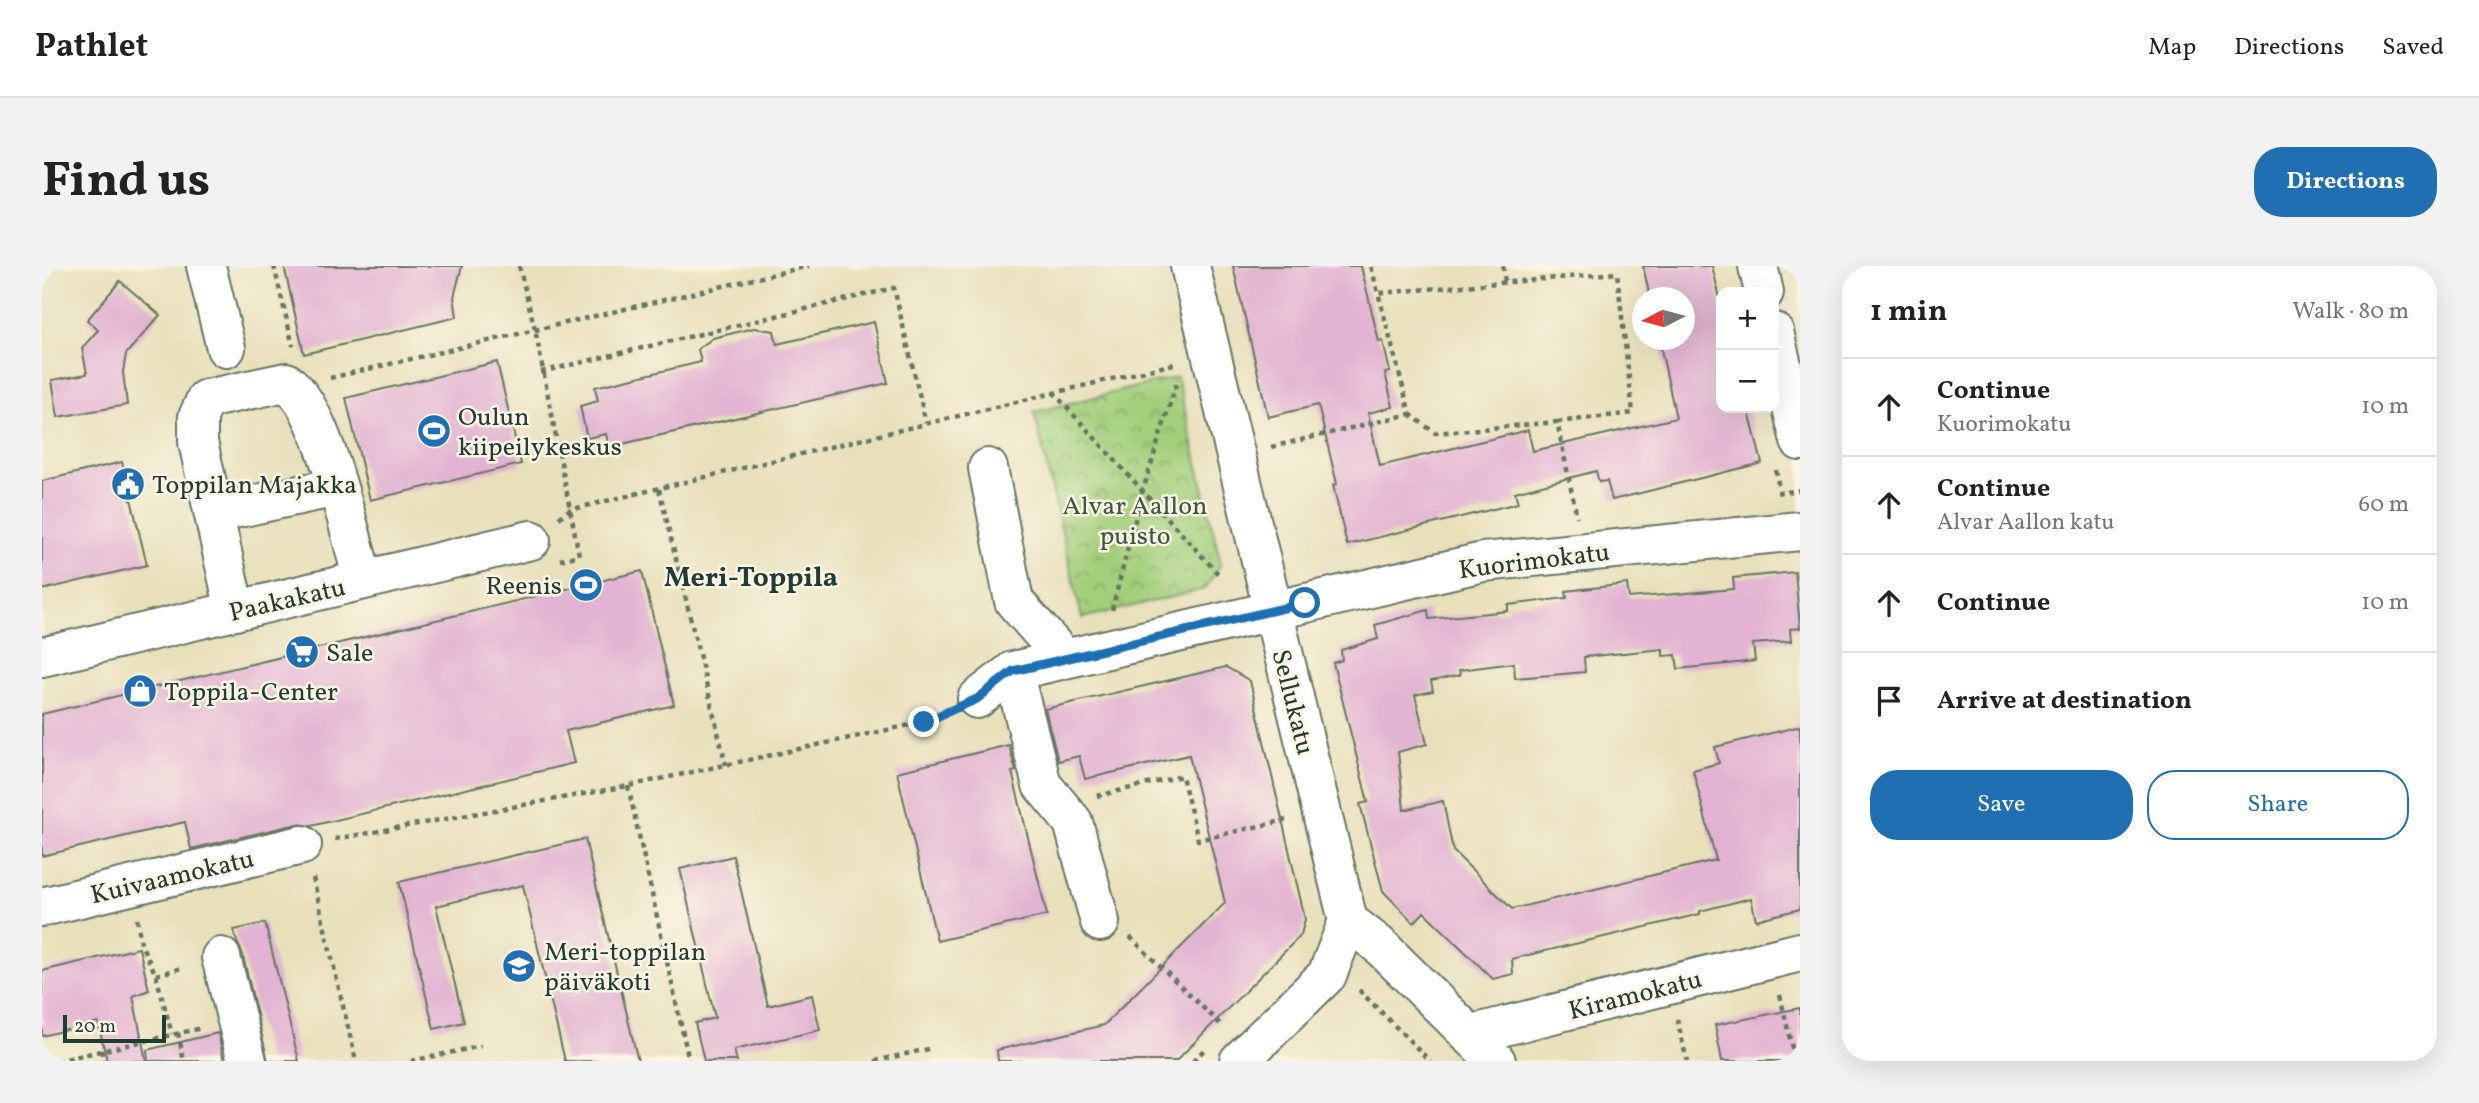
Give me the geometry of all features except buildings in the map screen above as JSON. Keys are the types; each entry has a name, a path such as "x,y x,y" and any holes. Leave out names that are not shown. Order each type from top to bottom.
{"street":[{"path":"205,266 226,348"},
{"name":"Sellukatu","path":"1190,266 1348,920"},
{"path":"1758,266 1763,287"},
{"path":"1776,350 1786,449"},
{"path":"235,611 198,442 198,417 206,399 286,382 297,389 313,415 363,580"},
{"path":"988,468 1014,601 1064,658"},
{"path":"215,513 337,487"},
{"name":"Kuorimokatu","path":"1013,671 1483,562 1800,531"},
{"name":"Paakakatu","path":"42,657 531,540"},
{"path":"977,699 1013,671 1042,785 1073,822 1100,922"},
{"name":"Kuivaamokatu","path":"42,907 302,845"},
{"path":"1222,1043 1327,975 1348,920 1378,945 1482,1048"},
{"name":"Kiramokatu","path":"1482,1048 1800,951"},
{"path":"221,957 247,1061"}],"path":[{"path":"274,266 296,359"},
{"path":"519,266 535,329 541,372 579,555"},
{"path":"328,379 809,266"},
{"path":"1371,266 1410,414 1435,433 1633,413 1618,273 1380,293"},
{"path":"1503,266 1505,283"},
{"path":"541,372 894,288 926,423"},
{"path":"569,510 1184,362 1142,494 1112,611"},
{"path":"1053,392 1142,494 1221,577"},
{"path":"1266,448 1410,414"},
{"path":"1557,422 1578,527"},
{"path":"1778,501 1786,449"},
{"path":"659,489 726,765"},
{"path":"356,1061 302,845 628,786 726,765 924,722 977,699"},
{"path":"1059,806 1182,776 1198,840 1291,819"},
{"path":"628,786 689,1061"},
{"path":"136,919 141,944 156,975 184,1061"},
{"path":"1100,922 1113,920 1222,1043"},
{"path":"1327,975 1355,986 1430,1061"},
{"path":"1778,987 1795,1061"},
{"path":"1675,1012 1687,1061"},
{"path":"57,1061 237,1021"},
{"path":"1192,1061 1222,1043 1232,1022"},
{"path":"411,1061 481,1046"},
{"path":"875,1061 928,1049"},
{"path":"102,1050 104,1061"}],"green space":[{"name":"Alvar Aallon puisto","path":"1177,377 1221,564 1205,589 1082,618 1034,412"}],"place":[{"name":"Oulun kiipeilykeskus","path":"434,431"},
{"name":"Toppilan Majakka","path":"128,484"},
{"name":"Reenis","path":"586,585"},
{"name":"Sale","path":"302,652"},
{"name":"Toppila-Center","path":"140,691"},
{"name":"Meri-toppilan päiväkoti","path":"519,966"}],"district":[{"name":"Meri-Toppila","path":"751,576"}],"route":[{"path":"924,722 977,699 1013,671 1305,603"}]}
